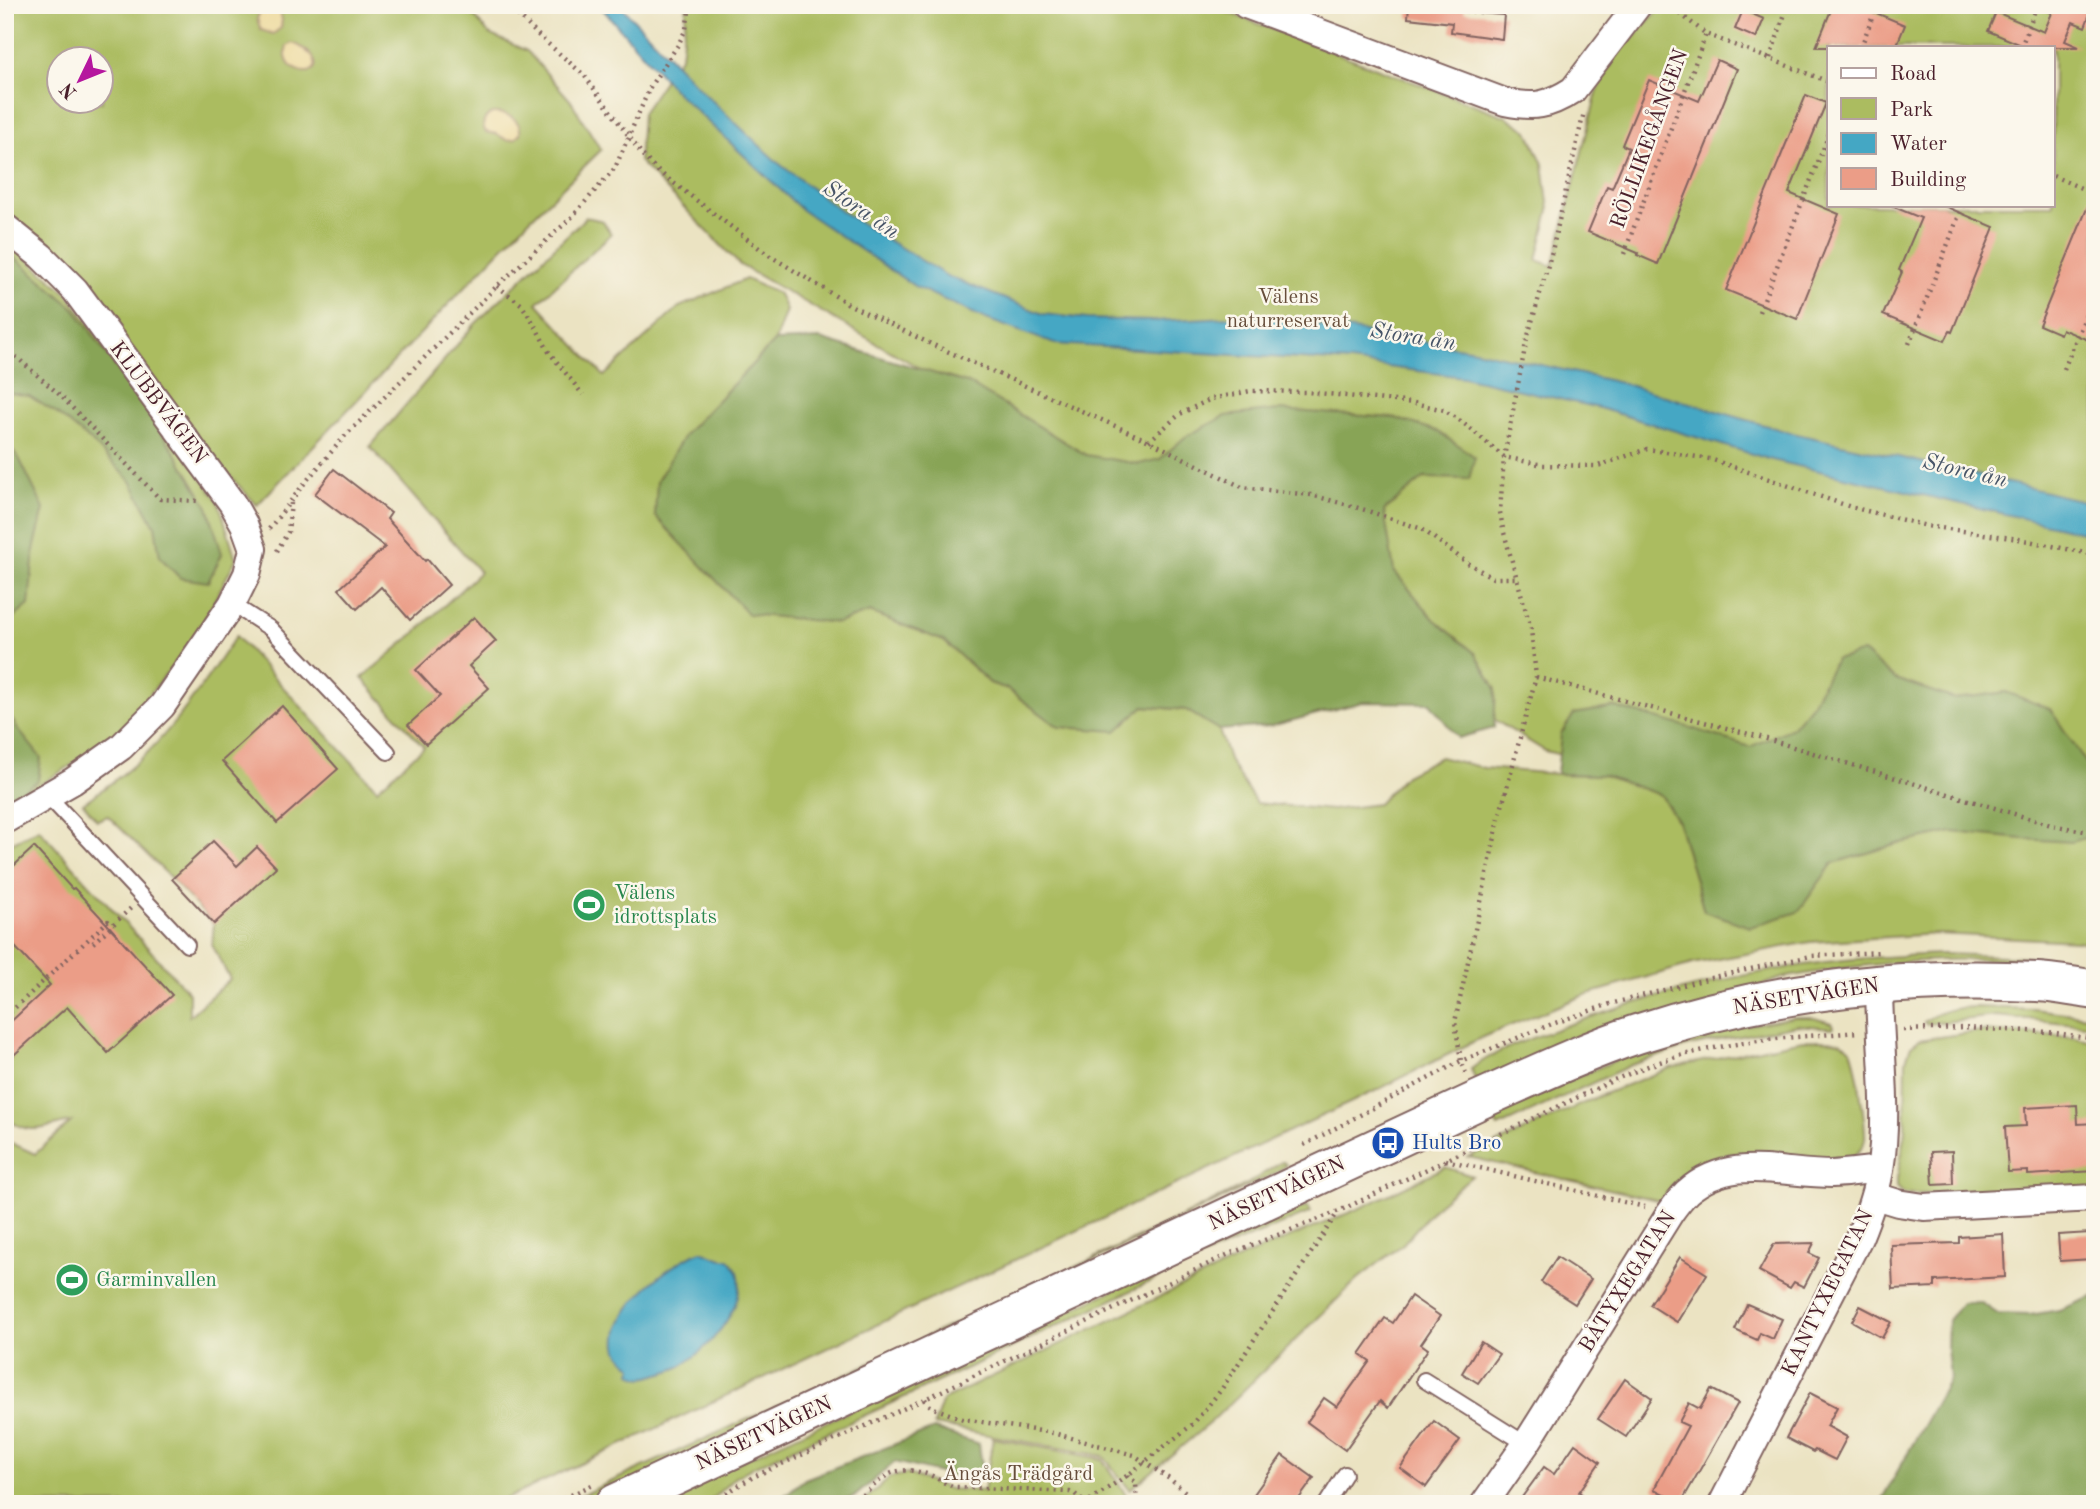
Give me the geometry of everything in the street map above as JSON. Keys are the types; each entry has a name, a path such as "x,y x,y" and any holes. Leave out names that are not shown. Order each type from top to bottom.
{"street":[{"path":"1246,5 1505,102 1526,107 1558,100 1573,90 1638,5"},
{"name":"KLUBBVÄGEN","path":"5,227 41,256 75,290 233,503 253,549"},
{"path":"5,820 49,796 121,747 141,729 162,706 232,604 247,574 253,549"},
{"name":"NÄSETVÄGEN","path":"615,1504 1088,1281 1560,1064 1636,1034 1708,1013 1782,997 1879,985 1958,981 2039,982 2095,990"},
{"name":"KANTYXEGATAN","path":"1722,1504 1859,1238 1875,1196 1880,1169 1884,1101 1879,985"},
{"name":"BÅTYXEGATAN","path":"1484,1504 1526,1444 1670,1213 1686,1193 1724,1171 1753,1168 1832,1174 1880,1169"},
{"path":"1875,1196 1924,1207 2095,1198"}],"lane":[{"path":"232,604 271,629 388,752"},
{"path":"49,796 187,945"},
{"path":"1424,1380 1526,1444"},
{"path":"1326,1504 1345,1474"}],"path":[{"path":"508,5 584,75 644,157 658,171 767,254 850,305 1149,441 1242,487 1311,495 1359,508 1422,529 1466,562 1493,578 1516,578"},
{"path":"253,549 345,436 497,286 571,218 615,167 651,85 686,29 687,5"},
{"path":"1669,5 1706,34 1827,81"},
{"path":"1770,58 1788,5"},
{"path":"1861,46 1877,5"},
{"path":"2021,46 2037,5"},
{"name":"RÖLLIKEGÅNGEN","path":"1624,254 1706,34"},
{"path":"1461,1061 1455,1022 1500,814 1536,677 1531,629 1500,512 1504,457 1527,342 1552,251 1585,110 1573,90"},
{"path":"1759,312 1827,139"},
{"path":"2054,176 2095,194"},
{"path":"1909,344 1963,206"},
{"path":"497,286 521,304 549,352 583,395"},
{"path":"2064,369 2095,293"},
{"path":"5,347 61,396 160,499 233,503"},
{"path":"1149,441 1180,414 1211,399 1250,391 1308,391 1444,410 1504,457 1543,465 1598,466 1647,449 1710,459 1851,507 1927,526 2019,539 2095,555"},
{"path":"1536,677 1760,737 2051,825 2095,833"},
{"path":"93,943 143,897"},
{"path":"5,1017 108,921 113,925"},
{"path":"717,1504 730,1490 753,1477 1229,1255 1339,1211 1614,1080 1659,1062 1699,1051 1759,1042 1879,1030 1963,1028 2049,1032 2095,1039"},
{"path":"1444,1160 1670,1213"},
{"path":"852,1504 884,1476 906,1469 956,1487 1070,1492 1084,1504 1128,1475 1193,1424 1221,1390 1339,1211"},
{"path":"925,1399 931,1407 963,1419 1053,1433 1134,1455 1146,1461 1200,1504"},
{"path":"1128,1475 1136,1483 1137,1504"}],"green space":[{"path":"5,5 465,5 489,34 527,51 571,101 601,150 524,225 257,505 225,471 54,254 5,214"},
{"name":"Välens naturreservat","path":"687,5 1208,5 1507,117 1528,131 1543,164 1549,210 1537,260 1553,266 1597,92 1615,57 1663,5 2095,5 2095,944 1937,934 1810,942 1692,964 1585,995 1485,1036 1375,1091 495,1504 5,1504 5,1140 35,1154 71,1122 30,1129 5,1117 5,846 39,829 189,993 189,1016 230,979 212,945 214,924 108,816 97,820 83,803 132,767 160,740 236,636 377,789 424,747 362,678 480,572 370,447 475,324 586,217 603,221 611,234 537,303 604,376 679,307 746,279 779,294 786,310 775,341 685,434 806,618 838,623 869,612 944,641 990,683 1007,689 1059,727 1144,706 1186,710 1219,730 1230,762 1256,803 1332,810 1378,804 1405,775 1440,757 1484,768 1603,775 1661,795 1678,822 1704,911 1798,912 1833,863 1908,841 1545,751 970,397 740,265 639,161 642,113 681,56"},
{"path":"5,240 67,293 218,500 236,559 196,637 114,739 5,806"},
{"path":"5,249 75,309 175,452 208,507 222,554 208,582 180,578 160,557 155,526 131,481 92,442 56,413 29,396 5,392"},
{"path":"820,339 970,384 1086,455 1139,464 1160,459 1185,437 1225,416 1279,410 1395,418 1437,431 1475,457 1469,479 1424,478 1384,511 1394,571 1434,619 1476,654 1496,689 1494,728 1458,738 1430,703 1363,702 1271,726 1219,730 1186,710 1144,706 1116,731 1059,727 1007,689 990,683 944,641 870,612 838,623 748,614 655,516 657,481 685,434 775,341"},
{"path":"5,441 19,458 44,509 34,550 29,605 5,625"},
{"path":"1863,652 1895,679 1955,699 2006,692 2050,709 2095,776 2095,835 2072,842 1953,832 1901,843 1833,863 1798,912 1750,927 1704,911 1678,822 1661,795 1603,775 1557,774 1561,734 1574,714 1615,707 1750,747 1792,728 1812,704 1835,660"},
{"path":"5,708 41,758 38,781 5,801"},
{"path":"1943,954 2031,957 2095,965 2095,970 2017,961 1938,960 1820,971 1782,978 1478,1086 1471,1069 1493,1055 1530,1039 1599,1014 1695,987 1760,972 1826,962"},
{"path":"1975,1007 2034,1009 2095,1017 2095,1026 1996,1016 1927,1024 1924,1022 1948,1010"},
{"path":"1810,1017 1832,1023 1834,1026 1798,1025 1689,1046 1631,1065 1498,1127 1490,1115 1630,1054 1718,1030"},
{"path":"1981,1031 2075,1037 2095,1041 2095,1193 1904,1194 1897,1187 1905,1137 1906,1060 1911,1046 1919,1040"},
{"path":"1803,1040 1840,1042 1850,1048 1852,1053 1865,1139 1857,1154 1849,1160 1755,1153 1723,1155 1709,1159 1685,1173 1661,1201 1468,1157 1599,1096 1670,1068"},
{"path":"1283,1161 1286,1165 1274,1174 583,1504 562,1504 1186,1215 1247,1184"},
{"path":"1445,1167 1472,1176 1437,1205 1403,1244 1358,1279 1213,1420 1130,1490 1103,1456 934,1425 943,1400 1243,1257 1365,1206"},
{"path":"1308,1206 1311,1212 1213,1252 755,1466 734,1478 707,1504 647,1504 1271,1218"},
{"path":"2095,1296 2095,1504 1879,1504 1950,1378 1948,1320 1962,1303 1980,1302 1998,1314 2030,1315 2059,1310"},
{"path":"934,1429 979,1444 983,1473 972,1481 895,1462 854,1497 833,1504 774,1504 805,1479"},
{"name":"Ängås Trädgård","path":"993,1438 1102,1459 1128,1498 1128,1504 860,1504 890,1477 908,1474 949,1489 984,1491"}],"sand":[{"path":"277,5 282,19 281,28 273,34 261,30 257,19 261,8"},
{"path":"292,43 311,55 315,63 310,72 295,70 289,64 286,57 287,46"},
{"path":"492,113 503,114 516,120 520,134 515,139 507,140 486,132 484,121"}],"water":[{"path":"599,5 620,5 703,92 777,162 841,211 947,276 1043,314 1087,319 1153,321 1247,316 1475,350 1621,383 1788,432 2095,504 2095,535 1772,460 1599,408 1463,377 1350,362 1055,344 986,319 916,287 802,210 677,93"},
{"path":"701,1251 729,1259 738,1272 737,1300 722,1328 700,1352 677,1368 640,1378 632,1373 633,1368 617,1346 618,1332 624,1317 633,1302 659,1276"}],"building":[{"path":"1409,5 1465,5 1464,12 1504,15 1502,39 1451,32 1452,23 1408,18"},
{"path":"1833,5 1857,5 1905,25 1896,46 1816,47"},
{"path":"2035,5 2080,5 2091,11 2085,27 2073,22 2065,41 2079,47 2024,46 1988,31 1996,12 2044,32 2052,13"},
{"path":"1743,10 1764,19 1756,38 1735,29"},
{"path":"1717,60 1737,69 1658,264 1588,232 1607,186 1612,188 1629,148 1622,145 1649,80 1699,101"},
{"path":"1806,95 1826,103 1789,193 1839,214 1797,319 1726,290"},
{"path":"2095,189 2095,343 2062,329 2060,334 2039,325"},
{"path":"1891,206 1944,206 1994,227 1952,332 1950,331 1945,341 1883,315 1921,218"},
{"path":"334,469 391,513 387,519 449,585 410,620 381,587 357,609 339,589 385,547 315,494"},
{"path":"474,617 496,641 469,666 489,688 426,744 408,725 440,696 416,670"},
{"path":"282,706 338,769 277,823 222,761"},
{"path":"213,841 237,866 257,847 276,867 214,924 172,879"},
{"path":"34,847 172,995 108,1053 67,1007 5,1063 5,1027 50,985 5,936 5,874"},
{"path":"2077,1105 2078,1124 2095,1123 2095,1171 2028,1175 2028,1171 2008,1172 2005,1127 2026,1126 2025,1108"},
{"path":"1952,1151 1953,1184 1933,1185 1931,1152"},
{"path":"2090,1233 2092,1259 2060,1261 2058,1235"},
{"path":"2003,1234 2005,1277 1935,1281 1935,1287 1893,1289 1891,1245 1959,1243 1959,1237"},
{"path":"1814,1243 1809,1253 1819,1258 1804,1287 1794,1282 1790,1288 1759,1271 1774,1244"},
{"path":"1557,1257 1591,1279 1575,1304 1541,1282"},
{"path":"1680,1257 1707,1274 1677,1322 1650,1305"},
{"path":"1411,1296 1440,1316 1421,1344 1428,1349 1388,1408 1380,1401 1345,1450 1307,1422 1324,1398 1337,1407 1370,1361 1360,1354 1385,1318 1393,1323"},
{"path":"1747,1304 1782,1319 1773,1339 1760,1333 1757,1340 1735,1330"},
{"path":"1860,1306 1891,1322 1882,1338 1852,1321"},
{"path":"1481,1342 1499,1354 1478,1383 1462,1373"},
{"path":"1625,1379 1652,1398 1626,1437 1598,1419"},
{"path":"1711,1389 1738,1403 1681,1503 1654,1489 1688,1426 1679,1422 1689,1403 1700,1409"},
{"path":"1810,1393 1837,1407 1827,1426 1847,1437 1835,1460 1786,1438"},
{"path":"1434,1421 1460,1440 1426,1487 1400,1468"},
{"path":"1575,1444 1600,1462 1579,1492 1595,1504 1517,1504 1544,1467 1554,1474"},
{"path":"1282,1455 1314,1478 1295,1504 1247,1504"}],"place":[{"name":"Välens idrottsplats","path":"589,905"},
{"name":"Hults Bro","path":"1388,1143"},
{"name":"Garminvallen","path":"72,1280"}],"water label":[{"name":"Stora ån","path":"861,210"},
{"name":"Stora ån","path":"1413,337"},
{"name":"Stora ån","path":"1965,471"}]}
